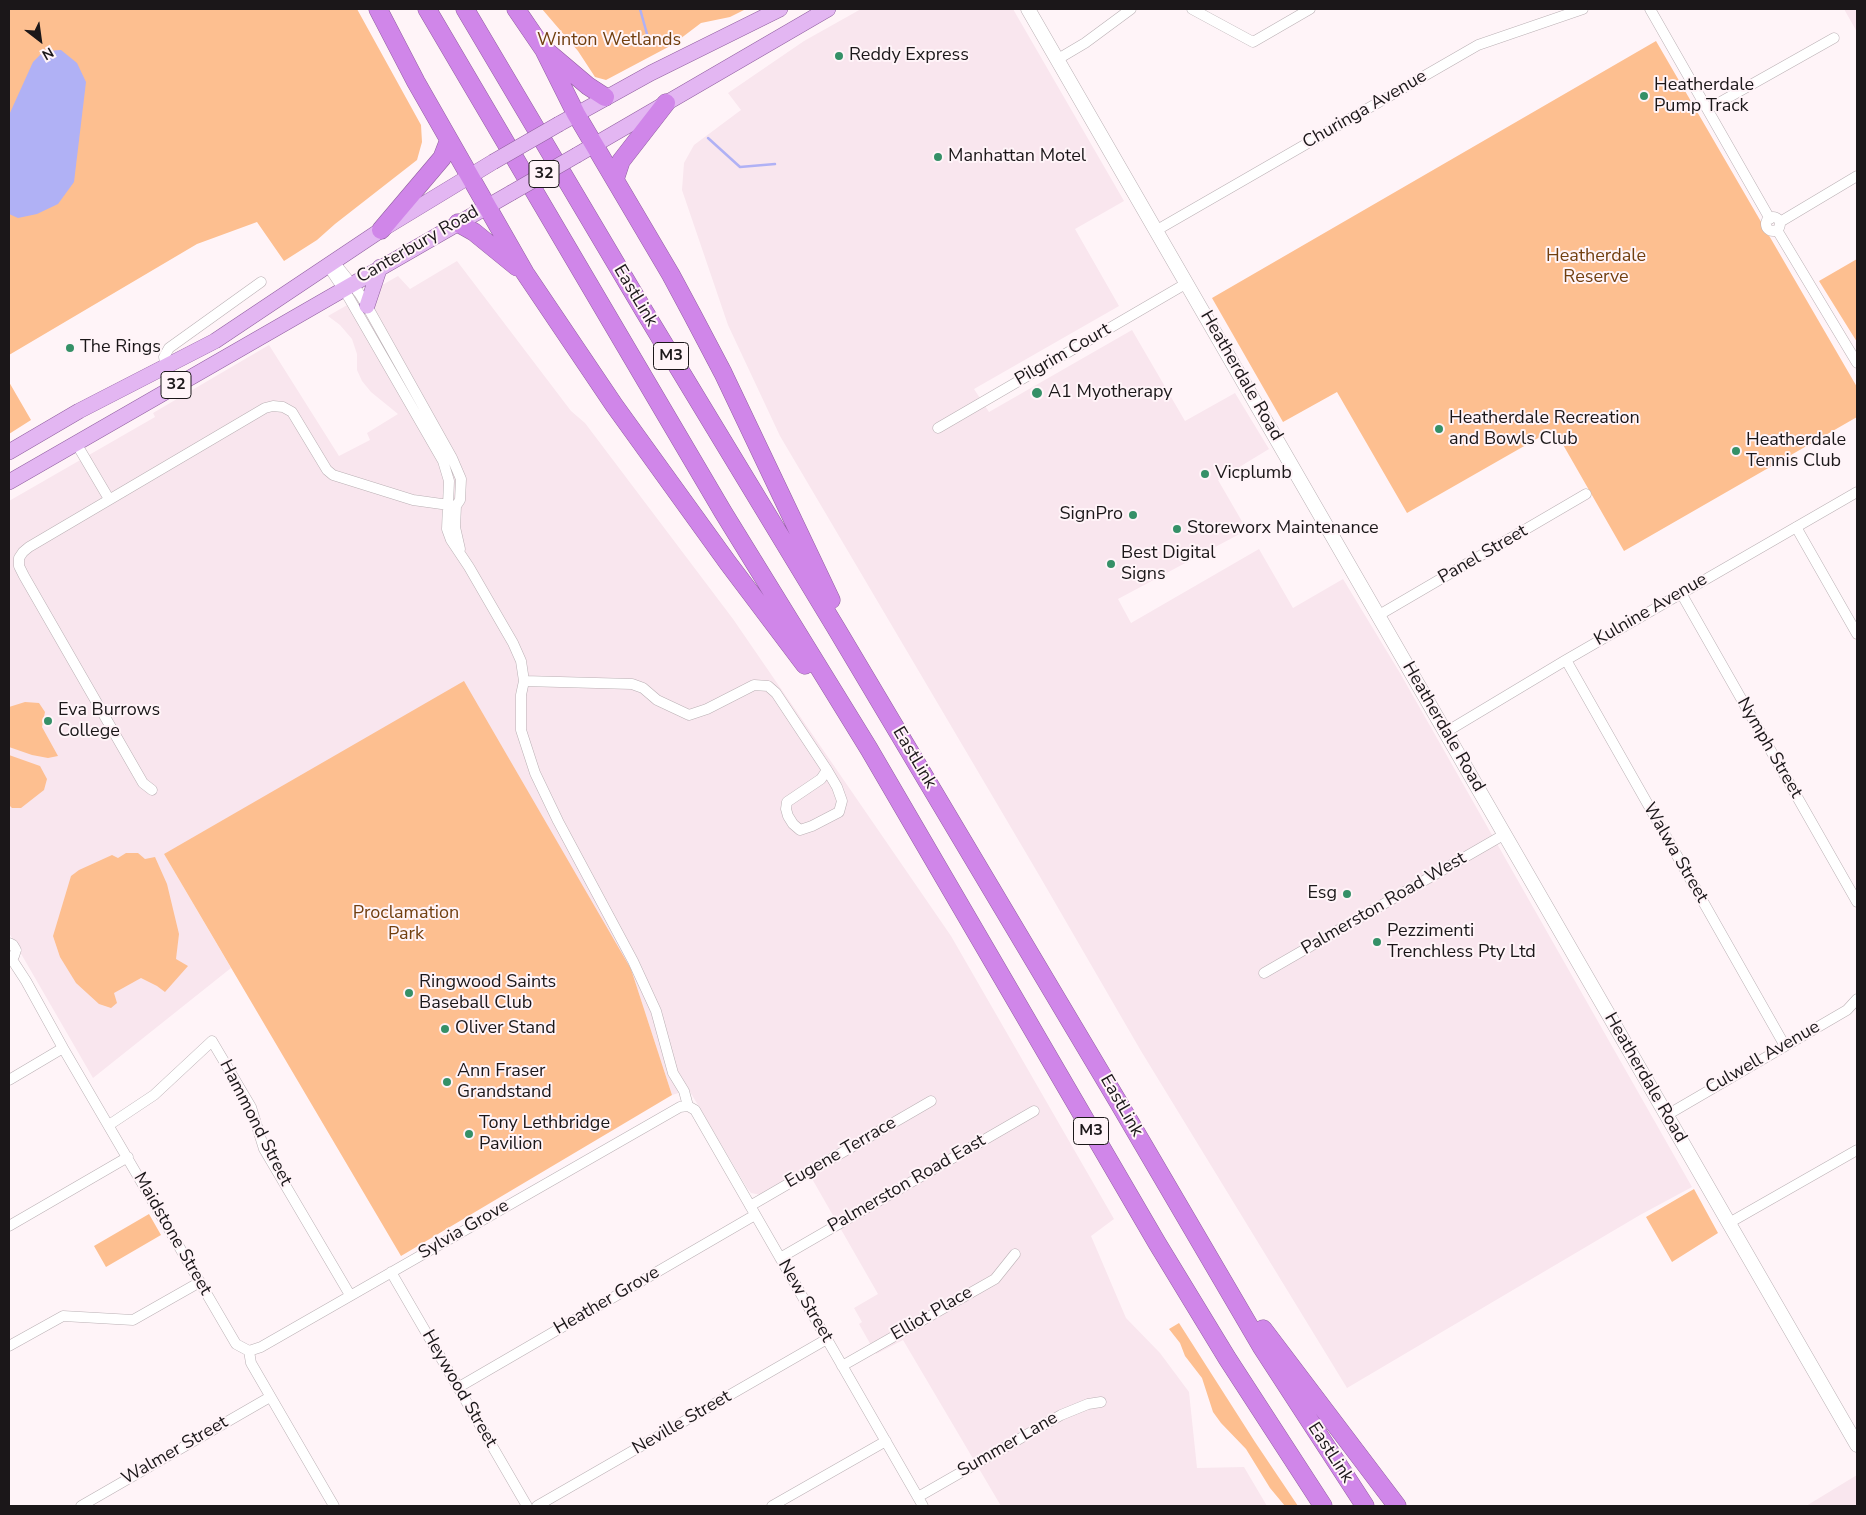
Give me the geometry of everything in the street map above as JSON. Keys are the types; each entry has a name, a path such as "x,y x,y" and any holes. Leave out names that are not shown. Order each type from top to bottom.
{"highway":[{"path":"378,9 416,82 525,274 614,405 728,563 869,749"},
{"name":"EastLink","path":"427,9 723,512 869,749 1177,1276 1277,1437 1323,1506"},
{"name":"EastLink","path":"465,9 644,311 880,702 1286,1386 1365,1506"},
{"path":"516,9 544,50 576,114 671,275 718,365 880,702"},
{"path":"544,50 588,86 605,97"},
{"path":"615,179 621,162 666,103"},
{"path":"381,230 442,158 449,140"},
{"path":"458,223 474,232 525,274"},
{"path":"1210,1259 1397,1506"}],"main road":[{"name":"Canterbury Road","path":"9,452 79,411 215,341 381,230 469,176 605,97 780,9"},
{"name":"Canterbury Road","path":"9,482 828,9"},
{"name":"Heatherdale Road","path":"1028,9 1857,1445"},
{"path":"367,306 380,267"},
{"path":"79,411 92,434"}],"street":[{"path":"1058,59 1085,44 1131,9"},
{"path":"1192,9 1253,42 1310,9"},
{"name":"Churinga Avenue","path":"1157,230 1478,45 1583,9"},
{"path":"1650,9 1857,363"},
{"path":"1708,109 1835,38"},
{"path":"1775,223 1857,176"},
{"path":"331,264 347,286 443,461 449,482 452,505"},
{"path":"166,367 164,357 170,348 261,282"},
{"name":"Pilgrim Court","path":"938,428 1187,282"},
{"path":"152,790 143,783 28,584 19,566 20,558 29,546 265,408 278,406 292,412 327,470 333,475 413,500 452,505 460,500 461,479 452,458 367,306 347,286"},
{"path":"76,442 109,500"},
{"name":"Kulnine Avenue","path":"1446,732 1566,660 1857,492"},
{"name":"Panel Street","path":"1379,615 1586,494"},
{"name":"New Street","path":"452,505 461,555 513,643 521,661 524,681 521,696 521,730 535,773 562,829 633,961 656,1011 673,1073 684,1091 684,1107 695,1110 924,1506"},
{"path":"1796,527 1857,634"},
{"name":"Nymph Street","path":"1681,593 1857,902"},
{"name":"Walwa Street","path":"1566,660 1785,1046"},
{"path":"524,681 632,684 643,688 656,700 689,715 707,709 754,684 768,686 776,693 827,770 837,787 842,801 839,812 800,830 788,816 787,802 821,779 827,770"},
{"name":"Palmerston Road West","path":"1264,973 1504,834"},
{"path":"9,943 13,944 16,950 14,956 10,959"},
{"name":"Maidstone Street","path":"10,959 26,981 63,1048 236,1344 249,1351 251,1363 334,1506"},
{"name":"Culwell Avenue","path":"1666,1115 1847,1010 1857,998"},
{"name":"Hammond Street","path":"109,1125 154,1095 212,1041 251,1107 264,1149 350,1295"},
{"path":"9,1080 63,1048"},
{"name":"Eugene Terrace","path":"753,1210 932,1101"},
{"name":"Sylvia Grove","path":"249,1351 261,1347 684,1107"},
{"name":"Palmerston Road East","path":"780,1258 1034,1111"},
{"path":"1729,1223 1857,1150"},
{"path":"9,1226 128,1157"},
{"name":"Heather Grove","path":"459,1387 753,1210"},
{"name":"Elliot Place","path":"842,1366 995,1279 1015,1254"},
{"name":"Heywood Street","path":"391,1272 527,1506"},
{"path":"9,1346 63,1316 133,1320 200,1282"},
{"name":"Neville Street","path":"537,1506 827,1339"},
{"name":"Walmer Street","path":"81,1506 270,1397"},
{"name":"Summer Lane","path":"918,1497 1060,1415 1088,1404 1101,1402"},
{"path":"772,1506 886,1441"}],"shaded area":[{"path":"861,9 1013,9 1124,201 1075,229 1119,306 974,389 989,412 1132,330 1185,421 1235,393 1269,449 1218,480 1247,530 1118,599 1131,623 1259,549 1293,608 1343,579 1400,673 1692,1187 1640,1215 1347,1388 1141,1051 780,436 728,325 682,190 684,163 694,145 741,110 728,93 804,41"},
{"path":"1844,9 1857,9 1857,32"},
{"path":"457,261 571,411 585,423 733,619 951,936 1114,1219 1091,1236 1126,1318 1160,1353 1189,1392 1197,1468 1244,1467 1267,1506 1001,1506 903,1340 876,1354 859,1324 862,1322 854,1308 878,1294 811,1177 765,1202 761,1195 751,1193 747,1188 689,1090 672,1095 631,969 164,854 231,968 93,1078 9,933 9,501 155,417 153,413 269,345 339,456 370,440 367,433 398,414 371,392 362,381 357,370 357,354 352,339 340,325 328,316 398,276 410,289"},
{"path":"1857,1475 1857,1506 1806,1506"}],"green space":[{"path":"9,9 357,9 421,125 422,142 417,160 317,240 284,261 257,222 197,244 9,355"},
{"name":"Winton Wetlands","path":"542,9 746,9 730,17 701,23 672,45 606,80 595,77 578,51"},
{"name":"Heatherdale Reserve","path":"1656,41 1857,387 1857,417 1624,551 1554,429 1407,513 1337,392 1283,422 1212,298"},
{"path":"1857,259 1857,342 1819,281"},
{"path":"9,382 31,420 9,434"},
{"name":"Proclamation Park","path":"464,681 631,969 672,1095 401,1256 164,854"},
{"path":"25,702 39,703 45,712 42,727 58,756 48,758 9,747 9,707"},
{"path":"9,755 40,766 47,779 44,790 21,808 12,808 9,805"},
{"path":"126,853 138,853 145,859 155,857 167,884 179,934 176,959 188,966 165,992 141,978 114,993 117,1003 111,1008 99,1004 76,983 60,957 53,936 71,876 79,870 112,855 118,858"},
{"path":"1694,1189 1718,1233 1672,1262 1646,1217"},
{"path":"149,1214 161,1235 106,1267 94,1246"},
{"path":"1179,1323 1298,1506 1285,1506 1270,1488 1246,1449 1213,1412 1202,1378 1185,1356 1180,1343 1169,1329"}],"water":[{"path":"61,50 77,63 86,82 74,182 58,204 37,214 18,218 9,214 9,115 33,62 44,51"}],"waterway":[{"path":"640,9 647,34"},
{"path":"708,138 740,167 775,164"}],"place":[{"name":"Reddy Express","path":"839,56"},
{"name":"Heatherdale Pump Track","path":"1644,96"},
{"name":"Manhattan Motel","path":"938,157"},
{"name":"The Rings","path":"70,348"},
{"name":"A1 Myotherapy","path":"1037,393"},
{"name":"Heatherdale Recreation and Bowls Club","path":"1439,429"},
{"name":"Heatherdale Tennis Club","path":"1736,451"},
{"name":"Vicplumb","path":"1205,474"},
{"name":"SignPro","path":"1133,515"},
{"name":"Storeworx Maintenance","path":"1177,529"},
{"name":"Best Digital Signs","path":"1111,564"},
{"name":"Eva Burrows College","path":"48,721"},
{"name":"Esg","path":"1347,894"},
{"name":"Pezzimenti Trenchless Pty Ltd","path":"1377,942"},
{"name":"Ringwood Saints Baseball Club","path":"409,993"},
{"name":"Oliver Stand","path":"445,1029"},
{"name":"Ann Fraser Grandstand","path":"447,1082"},
{"name":"Tony Lethbridge Pavilion","path":"469,1134"}]}
